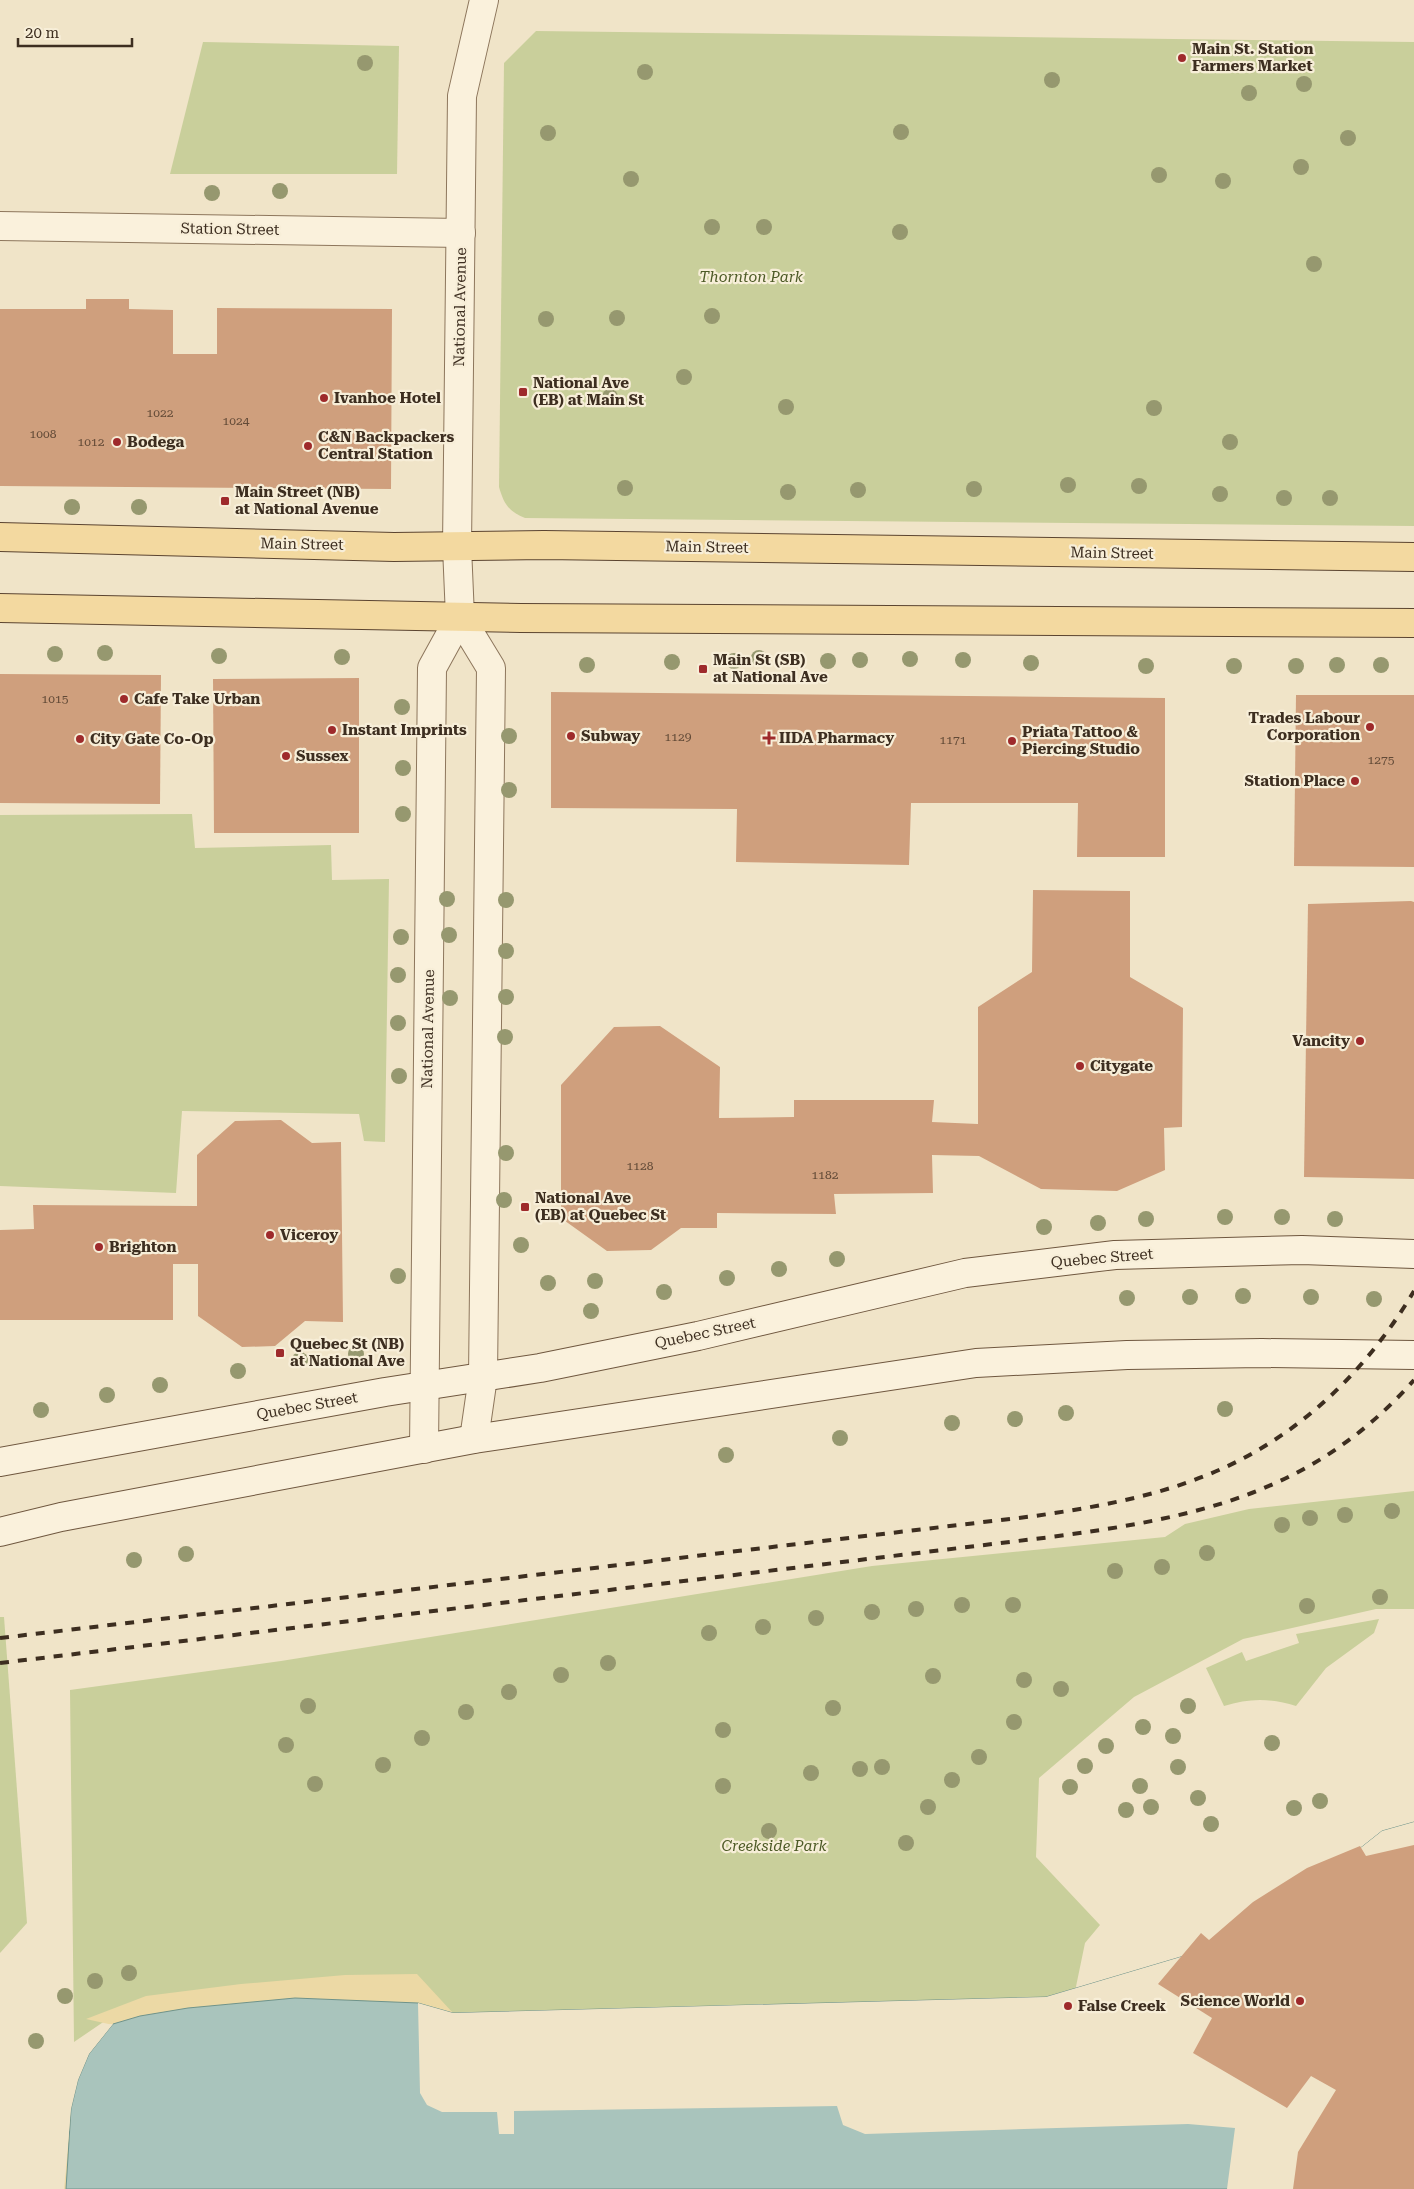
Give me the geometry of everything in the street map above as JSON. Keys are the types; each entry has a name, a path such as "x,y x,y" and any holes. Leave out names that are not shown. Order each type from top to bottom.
{"main road":[{"name":"National Avenue","path":"474,1439 483,1377 491,668 460,617 457,547 462,96 484,0"},
{"name":"Station Street","path":"0,226 461,233"},
{"name":"Main Street","path":"0,537 457,547 544,545 1414,558"},
{"path":"0,608 460,617 1414,623"},
{"name":"National Avenue","path":"424,1449 432,668 460,617"},
{"name":"Quebec Street","path":"0,1462 424,1386 523,1372 698,1336 965,1273 1115,1255 1302,1250 1414,1254"},
{"path":"0,1532 61,1517 474,1439 976,1363 1127,1354 1414,1355"}],"green space":[{"name":"Thornton Park","path":"536,31 1414,42 1414,526 525,518 514,513 507,506 499,487 504,63"},
{"path":"203,42 399,46 397,174 170,174"},
{"path":"192,814 195,848 331,845 332,880 389,879 385,1142 364,1141 359,1114 182,1111 176,1193 0,1186 0,815"},
{"name":"Creekside Park","path":"1414,1491 1414,1609 1376,1609 1243,1639 1134,1697 1039,1778 1036,1857 1100,1925 1085,1943 1067,2030 118,2012 74,2042 70,1690 281,1661 872,1566 1165,1537 1185,1524 1249,1509"},
{"path":"0,1617 4,1617 27,1923 0,1953"},
{"path":"1379,1619 1374,1633 1326,1668 1296,1706 1260,1700 1224,1706 1206,1668 1242,1652 1246,1661 1299,1643 1296,1634"}],"sand":[{"path":"417,1974 453,2013 105,2189 64,2189 71,2109 89,2054 113,2025 86,2019 146,1996 241,1984 345,1975"}],"water":[{"name":"False Creek","path":"1414,1822 1414,2189 66,2189 71,2109 78,2080 89,2054 113,2024 140,2016 188,2008 295,1998 418,2003 453,2013 1046,1997 1248,1937 1382,1831"}],"pier":[{"path":"1414,1822 1414,2189 1227,2189 1235,2128 1188,2124 865,2134 843,2125 837,2106 514,2111 514,2134 499,2134 497,2112 442,2112 427,2105 420,2093 418,2003 453,2013 1046,1997 1248,1937 1382,1831"},
{"path":"110,2024 113,2024 89,2054 78,2080 71,2109 64,2189 68,2109 76,2079 87,2053"}],"building":[{"path":"86,299 129,299 129,309 173,310 173,354 217,354 217,308 392,309 391,489 0,486 0,309 86,309"},
{"name":"City Gate Co-Op","path":"0,674 161,675 160,804 0,803"},
{"name":"Sussex","path":"359,678 359,833 214,833 213,679"},
{"path":"551,692 1165,698 1165,857 1077,857 1078,803 911,803 909,865 736,862 737,809 551,808"},
{"name":"Station Place","path":"1296,695 1414,695 1414,867 1294,866"},
{"path":"1033,890 1130,891 1130,977 1183,1008 1182,1127 1164,1128 1165,1170 1117,1191 1041,1189 979,1156 932,1155 933,1193 834,1194 836,1214 717,1213 717,1228 681,1228 651,1250 607,1251 561,1218 561,1085 614,1027 660,1026 720,1067 719,1118 794,1117 794,1100 934,1100 932,1122 978,1124 978,1007 1032,972"},
{"name":"Vancity","path":"1414,902 1414,1179 1304,1177 1308,904"},
{"path":"281,1120 312,1143 341,1142 343,1322 305,1321 275,1346 242,1347 198,1316 198,1264 173,1264 173,1320 0,1320 0,1230 34,1229 33,1205 197,1206 197,1155 235,1121"},
{"name":"Science World","path":"1414,1845 1414,2189 1293,2189 1298,2152 1336,2090 1311,2076 1287,2108 1193,2053 1212,2018 1158,1984 1201,1933 1209,1940 1253,1902 1307,1868 1360,1846 1366,1856"}],"railway":[{"path":"0,1638 1035,1516 1136,1498 1175,1487 1229,1466 1292,1428 1347,1380 1394,1322 1414,1291"},
{"path":"0,1663 1051,1537 1154,1520 1203,1509 1249,1494 1293,1475 1335,1450 1375,1419 1414,1380"}],"place":[{"name":"Main St. Station Farmers Market","path":"1182,58"},
{"name":"National Ave (EB) at Main St","path":"523,392"},
{"name":"Ivanhoe Hotel","path":"324,398"},
{"name":"Bodega","path":"117,442"},
{"name":"C&N Backpackers Central Station","path":"308,446"},
{"name":"Main Street (NB) at National Avenue","path":"225,501"},
{"name":"Main St (SB) at National Ave","path":"703,669"},
{"name":"Cafe Take Urban","path":"124,699"},
{"name":"Trades Labour Corporation","path":"1370,727"},
{"name":"Instant Imprints","path":"332,730"},
{"name":"Subway","path":"571,736"},
{"name":"IIDA Pharmacy","path":"769,738"},
{"name":"City Gate Co-Op","path":"80,739"},
{"name":"Priata Tattoo & Piercing Studio","path":"1012,741"},
{"name":"Sussex","path":"286,756"},
{"name":"Station Place","path":"1355,781"},
{"name":"Vancity","path":"1360,1041"},
{"name":"Citygate","path":"1080,1066"},
{"name":"National Ave (EB) at Quebec St","path":"525,1207"},
{"name":"Viceroy","path":"270,1235"},
{"name":"Brighton","path":"99,1247"},
{"name":"Quebec St (NB) at National Ave","path":"280,1353"},
{"name":"Science World","path":"1300,2001"},
{"name":"False Creek","path":"1068,2006"}]}
